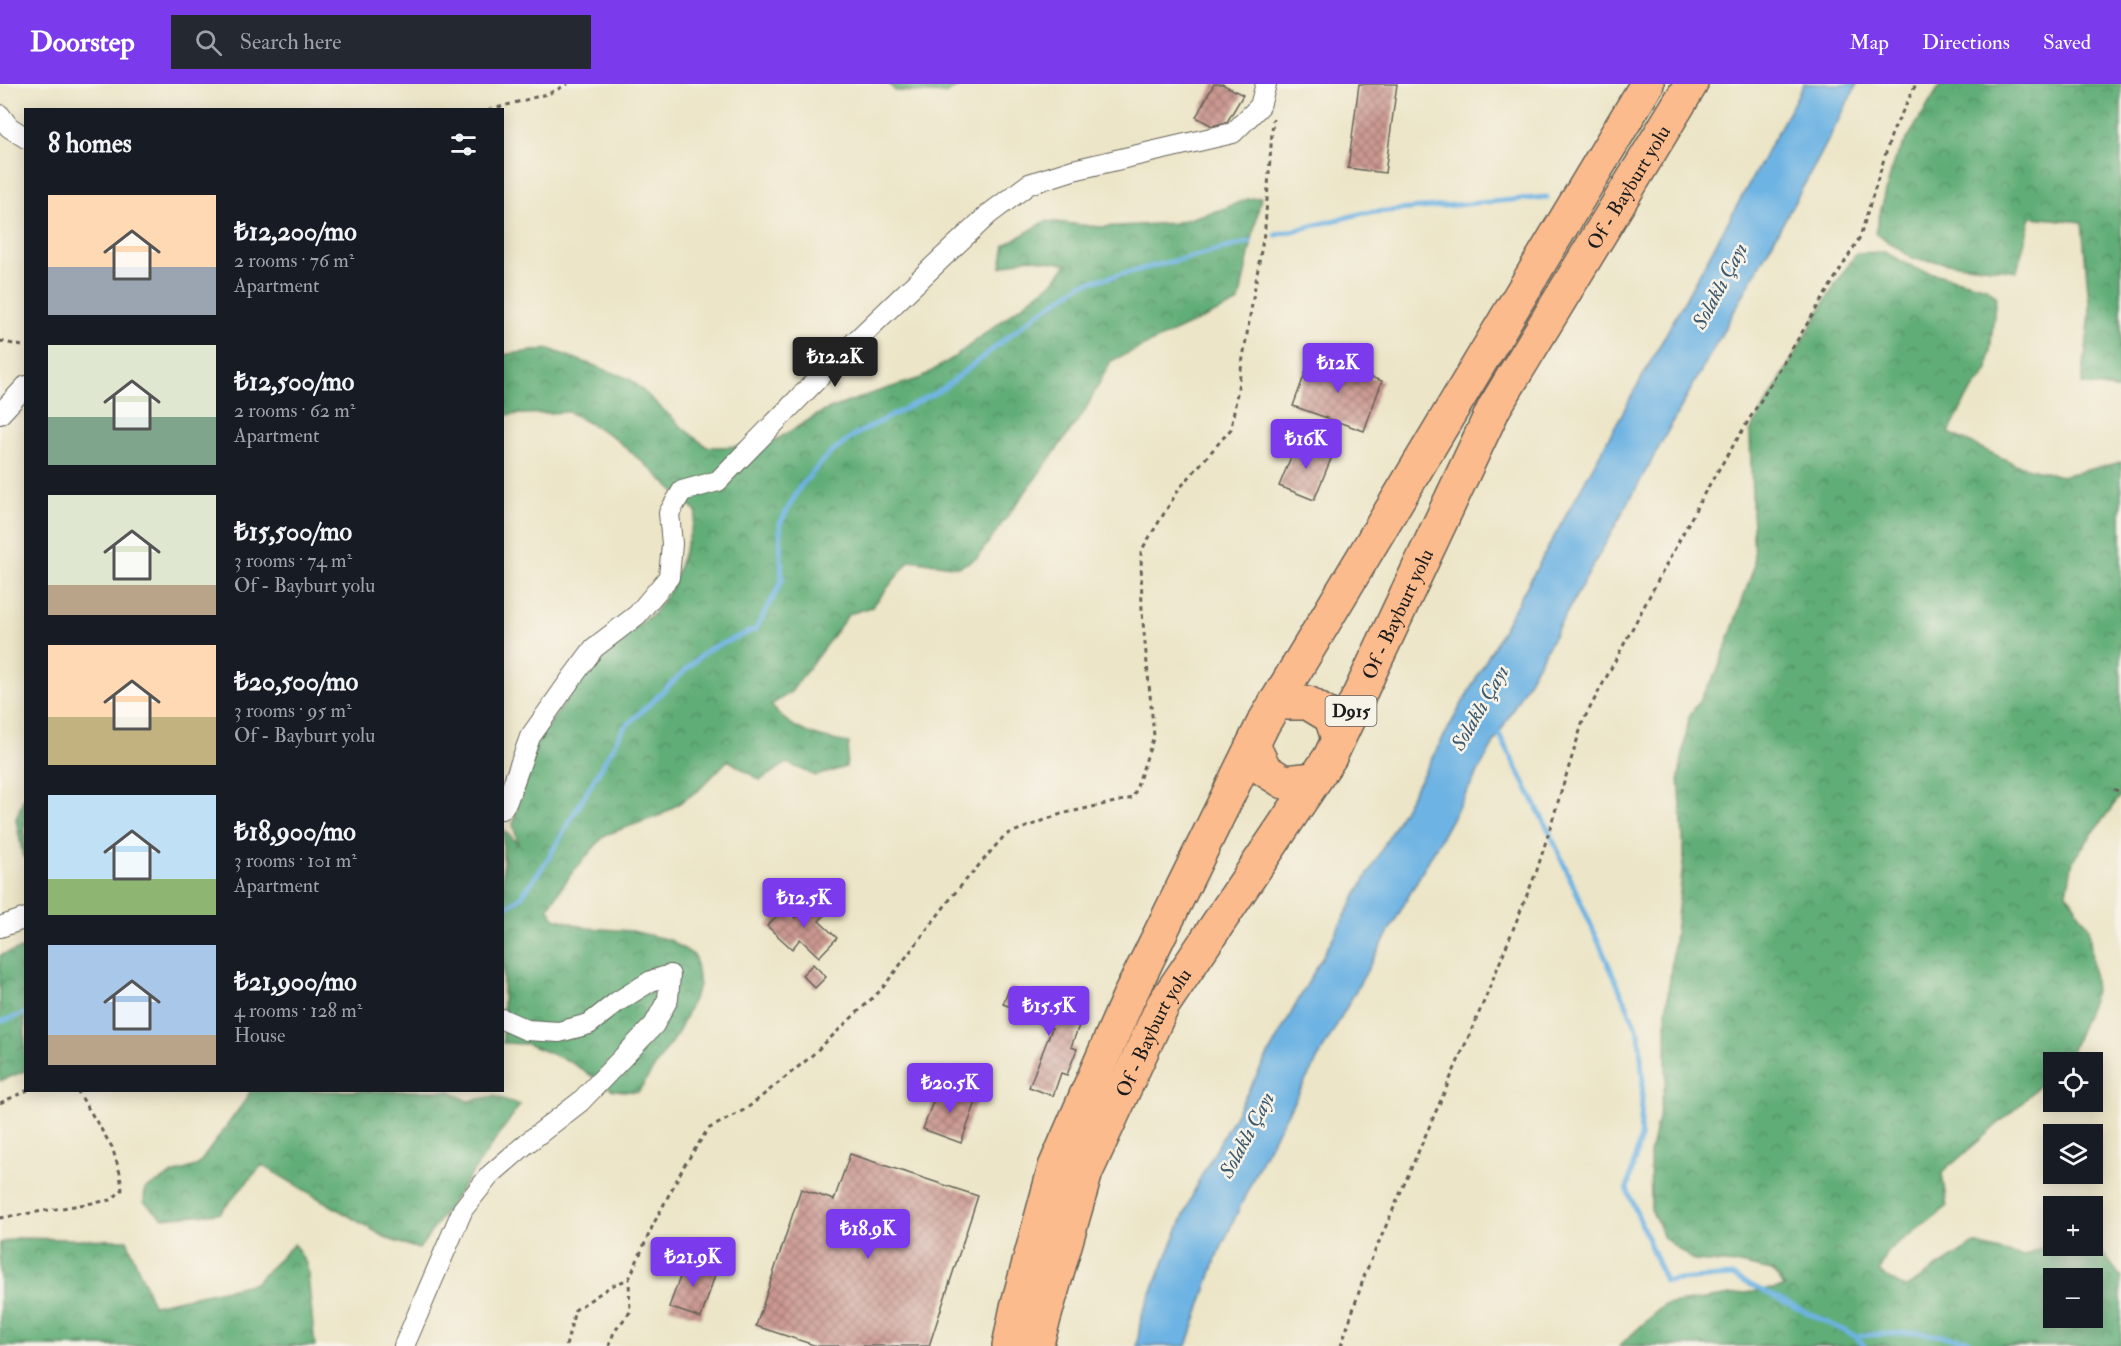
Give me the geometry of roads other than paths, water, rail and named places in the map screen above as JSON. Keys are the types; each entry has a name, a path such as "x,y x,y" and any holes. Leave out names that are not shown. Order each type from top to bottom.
{"highway":[{"name":"Of - Bayburt yolu","path":"1009,1346 1017,1307 1055,1167 1128,999 1252,745 1275,703 1647,84"},
{"name":"Of - Bayburt yolu","path":"1036,1346 1086,1172 1163,1005 1330,757 1494,408 1691,84"},
{"path":"1275,703 1308,702 1331,717 1338,739"},
{"path":"1252,745 1265,770 1284,782 1315,779"}],"street":[{"path":"504,805 530,737 571,679 594,648 638,615 669,577 672,544 669,513 682,490 718,481 835,361 926,274 989,214 1029,184 1073,170 1233,133 1260,106 1266,84"},
{"path":"0,115 9,127 24,137"},
{"path":"0,414 24,388"},
{"path":"0,927 24,919"},
{"path":"404,1346 463,1209 490,1175 526,1143 580,1101 654,1025 668,999 670,975 651,981 634,991 589,1024 559,1032 527,1030 504,1020"}],"water":[{"name":"Solaklı Çayı","path":"1804,84 1857,84 1820,156 1638,485 1263,1157 1216,1259 1187,1346 1137,1346 1141,1317 1198,1182"}],"waterway":[{"path":"1276,235 1364,213 1547,197"},
{"path":"504,908 521,897 546,862 624,728 707,650 756,629 782,581 780,524 799,488 827,456 855,435 944,388 1034,316 1082,284 1250,242"},
{"path":"1497,730 1550,833 1639,1033 1643,1081 1640,1140 1627,1189 1665,1281 1732,1276 1855,1336 1916,1332 1967,1340 1975,1346"},
{"path":"0,1022 24,1014"},
{"path":"1855,1336 1864,1346"}]}
